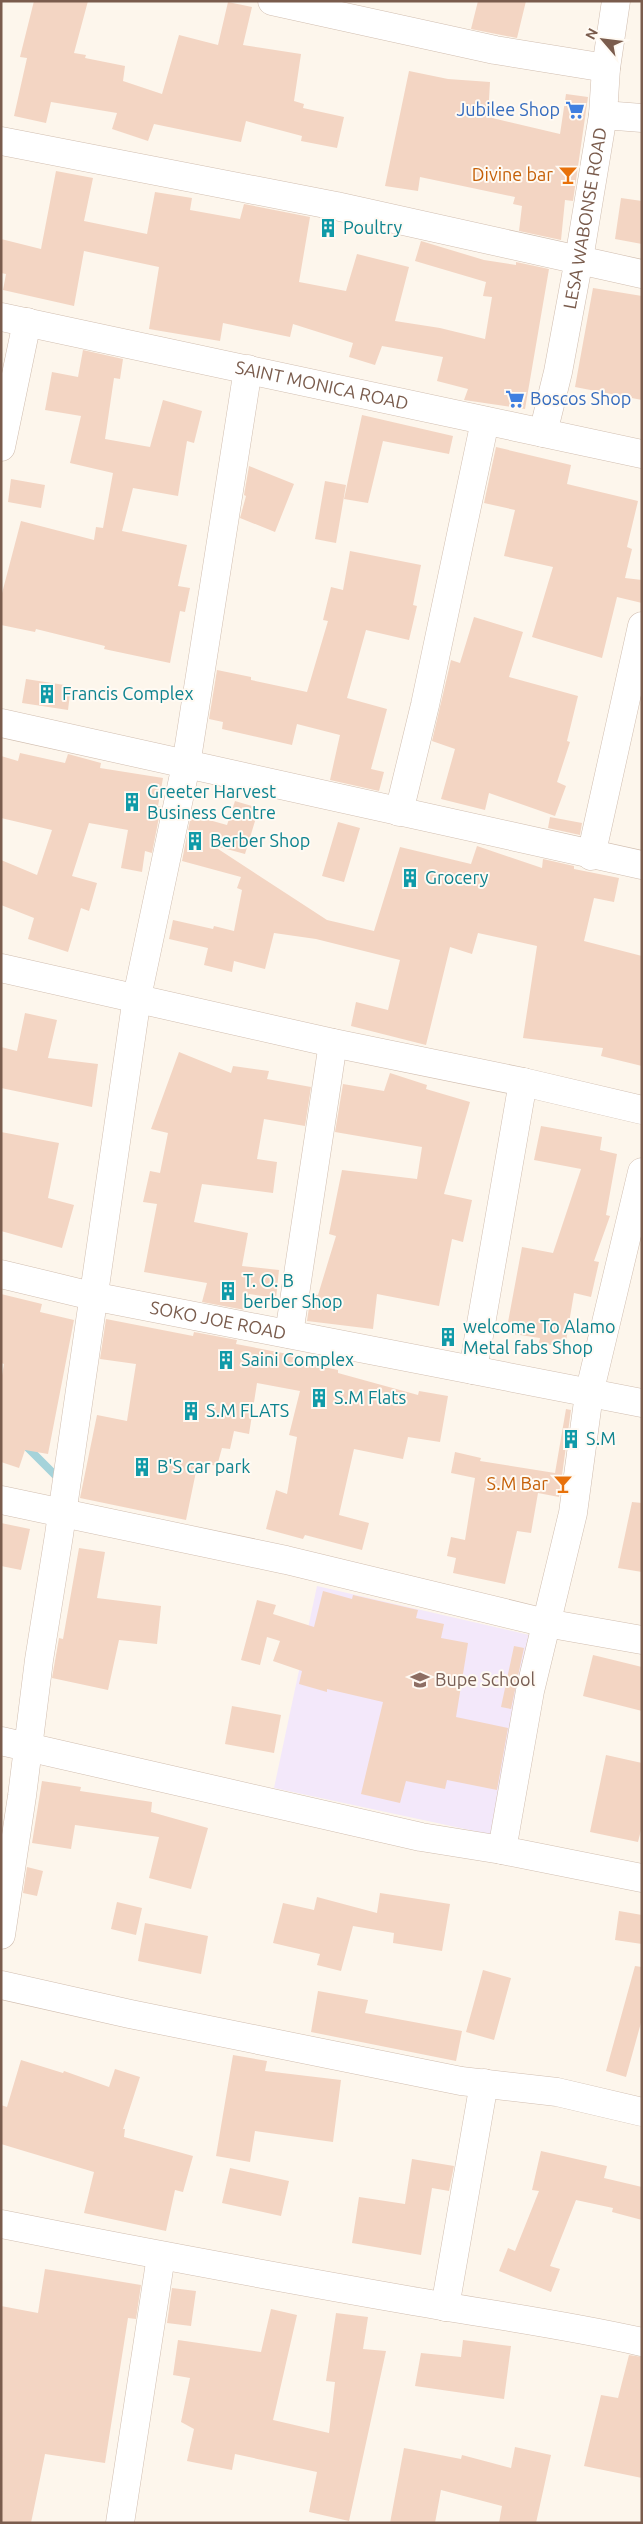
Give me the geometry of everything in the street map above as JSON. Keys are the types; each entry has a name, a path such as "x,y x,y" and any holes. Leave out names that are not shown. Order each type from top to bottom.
{"street":[{"path":"272,1 495,50 606,68"},
{"name":"LESA WABONSE ROAD","path":"543,433 558,372 579,259 603,115 606,68 616,1"},
{"path":"603,115 642,118"},
{"path":"1,141 326,204 642,274"},
{"path":"1,447 14,319"},
{"name":"SAINT MONICA ROAD","path":"14,319 642,454"},
{"path":"1,1935 29,1748 39,1660 62,1514 136,997 186,765 248,369"},
{"path":"399,812 425,704 484,420"},
{"path":"591,856 642,626"},
{"path":"1,723 591,856 642,865"},
{"path":"1,968 642,1110"},
{"path":"289,1334 333,1043"},
{"path":"473,1370 522,1082"},
{"path":"502,1850 530,1691 573,1514 589,1394 642,1172"},
{"name":"SOKO JOE ROAD","path":"1,1274 92,1296 642,1403"},
{"path":"1,1500 286,1560 546,1623 642,1640"},
{"path":"1,1741 421,1837 502,1850 642,1878"},
{"path":"1,1985 140,2016 461,2081 557,2092 642,2112"},
{"path":"445,2307 484,2083"},
{"path":"1,2224 161,2256 445,2307 576,2327 642,2342"},
{"path":"120,2523 161,2256"}],"shaded area":[{"name":"Bupe School","path":"317,1586 551,1640 507,1838 274,1788"}],"building":[{"path":"34,1 88,1 74,53 86,55 85,58 125,66 123,81 162,94 179,35 218,45 228,2 252,7 243,45 301,54 294,101 304,104 303,108 344,117 337,148 301,141 302,136 246,121 241,142 154,124 148,141 112,129 117,113 51,102 46,123 14,116 27,58 20,57"},
{"path":"478,1 526,1 517,38 471,29"},
{"path":"409,71 448,79 490,82 488,117 560,134 566,94 588,97 573,201 565,200 561,240 519,231 522,206 513,204 515,197 420,177 418,191 385,186"},
{"path":"56,171 93,178 84,221 147,234 155,192 192,198 190,210 240,219 244,204 310,217 299,282 346,291 357,254 409,267 395,321 440,328 485,339 492,297 483,296 486,282 415,261 421,241 484,260 516,265 516,262 549,269 525,409 464,400 468,389 437,381 443,357 382,346 375,365 349,357 353,343 293,324 290,337 223,323 220,341 149,329 159,267 84,251 74,306 3,290 6,274 1,273 1,239 41,249"},
{"path":"621,198 642,201 642,244 615,239"},
{"path":"593,288 642,296 642,400 575,387"},
{"path":"83,350 123,359 120,379 114,378 105,439 150,447 163,400 202,411 194,443 187,441 178,496 133,488 122,531 187,545 178,586 190,588 185,612 180,611 170,663 104,649 105,646 36,629 35,632 1,625 1,597 21,521 94,540 96,527 103,528 113,473 70,463 81,416 45,410 52,372 78,377"},
{"path":"362,415 453,436 449,454 383,441 368,503 344,499"},
{"path":"496,447 571,465 567,484 638,501 627,547 632,549 625,578 642,580 642,603 617,597 602,658 532,637 553,567 504,556 515,510 484,503"},
{"path":"249,466 294,484 275,532 240,518 246,496 244,495"},
{"path":"11,479 45,485 41,508 8,502"},
{"path":"325,481 346,485 336,543 315,539"},
{"path":"350,551 421,565 413,605 417,606 409,640 366,630 347,698 387,709 371,769 384,772 379,791 330,780 340,735 297,724 292,745 222,729 223,722 209,719 217,670 251,677 251,680 307,692 328,621 323,620 331,587 343,590"},
{"path":"474,617 523,632 509,677 578,696 567,741 570,742 557,782 566,786 555,816 489,793 485,810 441,799 455,749 432,741 451,660 460,663"},
{"name":"Francis Complex","path":"26,679 71,686 68,710 22,703"},
{"path":"20,753 65,763 68,754 101,763 100,768 163,778 158,806 161,807 152,853 145,851 142,872 121,868 128,830 89,823 72,876 97,883 89,911 81,908 68,952 28,939 34,918 1,905 1,860 37,875 52,830 1,818 1,756 18,761"},
{"path":"235,801 259,808 245,854 212,845 327,920 374,931 400,847 471,864 477,846 542,868 543,859 574,866 574,869 619,878 614,902 594,898 584,941 642,956 642,1066 601,1056 603,1048 523,1038 537,946 478,933 472,954 450,947 426,1045 351,1026 356,1002 388,1010 400,960 316,939 274,933 265,969 234,961 232,972 204,965 208,948 169,939 173,920 213,929 214,926 234,931 242,890 237,888 241,877 182,861 191,815 227,825"},
{"path":"550,817 582,823 580,835 548,828"},
{"path":"338,822 360,828 344,882 322,876"},
{"path":"25,1013 57,1020 48,1058 98,1064 92,1107 1,1088 1,1047 17,1051"},
{"path":"179,1052 231,1073 233,1066 269,1071 267,1079 311,1087 305,1126 264,1119 257,1159 277,1162 273,1193 202,1184 194,1222 248,1233 242,1266 279,1270 276,1298 249,1294 245,1310 202,1302 207,1283 144,1272 157,1204 143,1202 150,1171 160,1173 168,1133 151,1129"},
{"path":"390,1073 427,1085 426,1089 470,1102 444,1194 472,1200 463,1242 452,1239 439,1306 377,1294 373,1329 307,1321 311,1294 318,1295 336,1236 329,1234 342,1170 417,1179 422,1147 335,1132 343,1084 384,1091"},
{"path":"541,1126 602,1137 600,1150 617,1154 606,1215 610,1216 594,1261 599,1262 591,1297 574,1293 565,1347 539,1343 540,1338 506,1333 522,1247 553,1253 581,1169 534,1160"},
{"path":"1,1132 59,1143 48,1198 74,1205 62,1248 1,1231"},
{"path":"1,1294 42,1304 40,1312 74,1320 48,1454 25,1450 19,1468 1,1462 1,1381 4,1364 1,1363"},
{"path":"106,1319 193,1336 194,1332 237,1340 236,1344 298,1356 297,1361 338,1370 338,1373 418,1395 419,1391 448,1396 440,1442 408,1437 403,1459 354,1449 339,1515 369,1523 362,1550 305,1535 303,1539 266,1529 276,1490 287,1494 297,1437 289,1435 300,1391 257,1383 249,1434 234,1431 230,1449 222,1448 217,1466 198,1462 186,1520 80,1498 97,1415 127,1421 136,1364 100,1359"},
{"path":"566,1409 571,1410 559,1497 538,1493 531,1533 517,1531 505,1584 453,1573 456,1558 447,1556 451,1537 465,1540 475,1478 451,1473 455,1452 481,1458 480,1461 555,1473"},
{"path":"632,1502 642,1503 642,1572 618,1568"},
{"path":"1,1523 30,1529 21,1570 1,1566"},
{"path":"79,1548 105,1552 97,1598 161,1606 157,1644 119,1640 108,1690 52,1678 59,1638 63,1639"},
{"path":"323,1591 352,1599 353,1595 418,1610 416,1618 444,1624 441,1638 468,1643 456,1717 508,1728 497,1790 447,1780 445,1789 406,1781 400,1803 361,1794 383,1702 327,1689 327,1692 299,1684 302,1671 273,1661 280,1641 267,1637 260,1665 241,1660 257,1600 276,1605 273,1614 314,1627"},
{"path":"514,1646 524,1648 511,1709 501,1707"},
{"path":"593,1655 642,1667 642,1711 583,1696"},
{"path":"232,1706 281,1715 274,1753 225,1744"},
{"path":"606,1755 642,1763 642,1826 638,1842 590,1832"},
{"path":"42,1781 81,1787 80,1791 152,1802 151,1812 208,1828 191,1889 149,1878 159,1837 75,1825 71,1849 32,1843"},
{"path":"27,1867 43,1871 37,1896 23,1893"},
{"path":"380,1893 450,1904 442,1951 393,1943 394,1933 353,1926 341,1971 317,1965 320,1954 273,1943 283,1903 314,1910 317,1897 377,1913"},
{"path":"117,1902 142,1908 136,1935 111,1929"},
{"path":"619,1911 642,1915 642,1944 615,1940"},
{"path":"145,1923 208,1936 201,1974 138,1961"},
{"path":"635,1966 642,1967 642,2019 626,2077 606,2071"},
{"path":"483,1970 511,1978 494,2040 466,2032"},
{"path":"318,1991 368,2000 365,2013 462,2031 456,2061 311,2032"},
{"path":"233,2055 267,2061 265,2071 341,2080 333,2142 255,2131 250,2162 216,2156"},
{"path":"21,2060 63,2073 64,2071 109,2087 115,2069 140,2077 123,2129 125,2129 124,2137 193,2156 183,2192 175,2190 166,2231 84,2213 94,2172 1,2144 1,2105 7,2107"},
{"path":"541,2151 607,2166 604,2178 642,2187 642,2220 612,2212 613,2208 576,2200 550,2266 560,2269 551,2292 499,2271 508,2248 515,2251 539,2191 532,2190"},
{"path":"412,2159 454,2166 449,2191 432,2188 421,2255 352,2243 359,2197 405,2204"},
{"path":"230,2168 289,2181 281,2216 222,2203"},
{"path":"45,2269 141,2285 136,2319 128,2318 105,2463 45,2454 31,2523 1,2523 1,2306 38,2313"},
{"path":"172,2288 196,2291 191,2326 167,2323"},
{"path":"271,2309 297,2315 273,2420 329,2433 335,2382 326,2381 336,2313 368,2317 363,2349 386,2351 349,2521 309,2512 317,2472 235,2454 232,2470 187,2461 194,2429 181,2422 190,2378 173,2375 178,2340 261,2352"},
{"path":"463,2340 511,2346 504,2399 415,2386 421,2353 461,2357"},
{"path":"629,2355 642,2357 642,2478 584,2466 601,2395 618,2398"},
{"path":"515,2447 551,2455 536,2523 499,2523 502,2506 441,2490 435,2523 390,2523 404,2448 461,2459 462,2455 511,2468"}],"waterway":[{"path":"23,1443 57,1477"}],"place":[{"name":"Jubilee Shop","path":"575,110"},
{"name":"Divine bar","path":"568,175"},
{"name":"Poultry","path":"328,228"},
{"name":"Boscos Shop","path":"515,399"},
{"name":"Francis Complex","path":"47,694"},
{"name":"Greeter Harvest Business Centre","path":"132,802"},
{"name":"Berber Shop","path":"195,841"},
{"name":"Grocery","path":"410,878"},
{"name":"T. O. B berber Shop","path":"228,1291"},
{"name":"welcome To Alamo Metal fabs Shop","path":"448,1337"},
{"name":"Saini Complex","path":"226,1360"},
{"name":"S.M Flats","path":"319,1398"},
{"name":"S.M FLATS","path":"191,1411"},
{"name":"S.M","path":"571,1439"},
{"name":"B'S car park","path":"142,1467"},
{"name":"S.M Bar","path":"563,1484"},
{"name":"Bupe School","path":"420,1680"}]}
